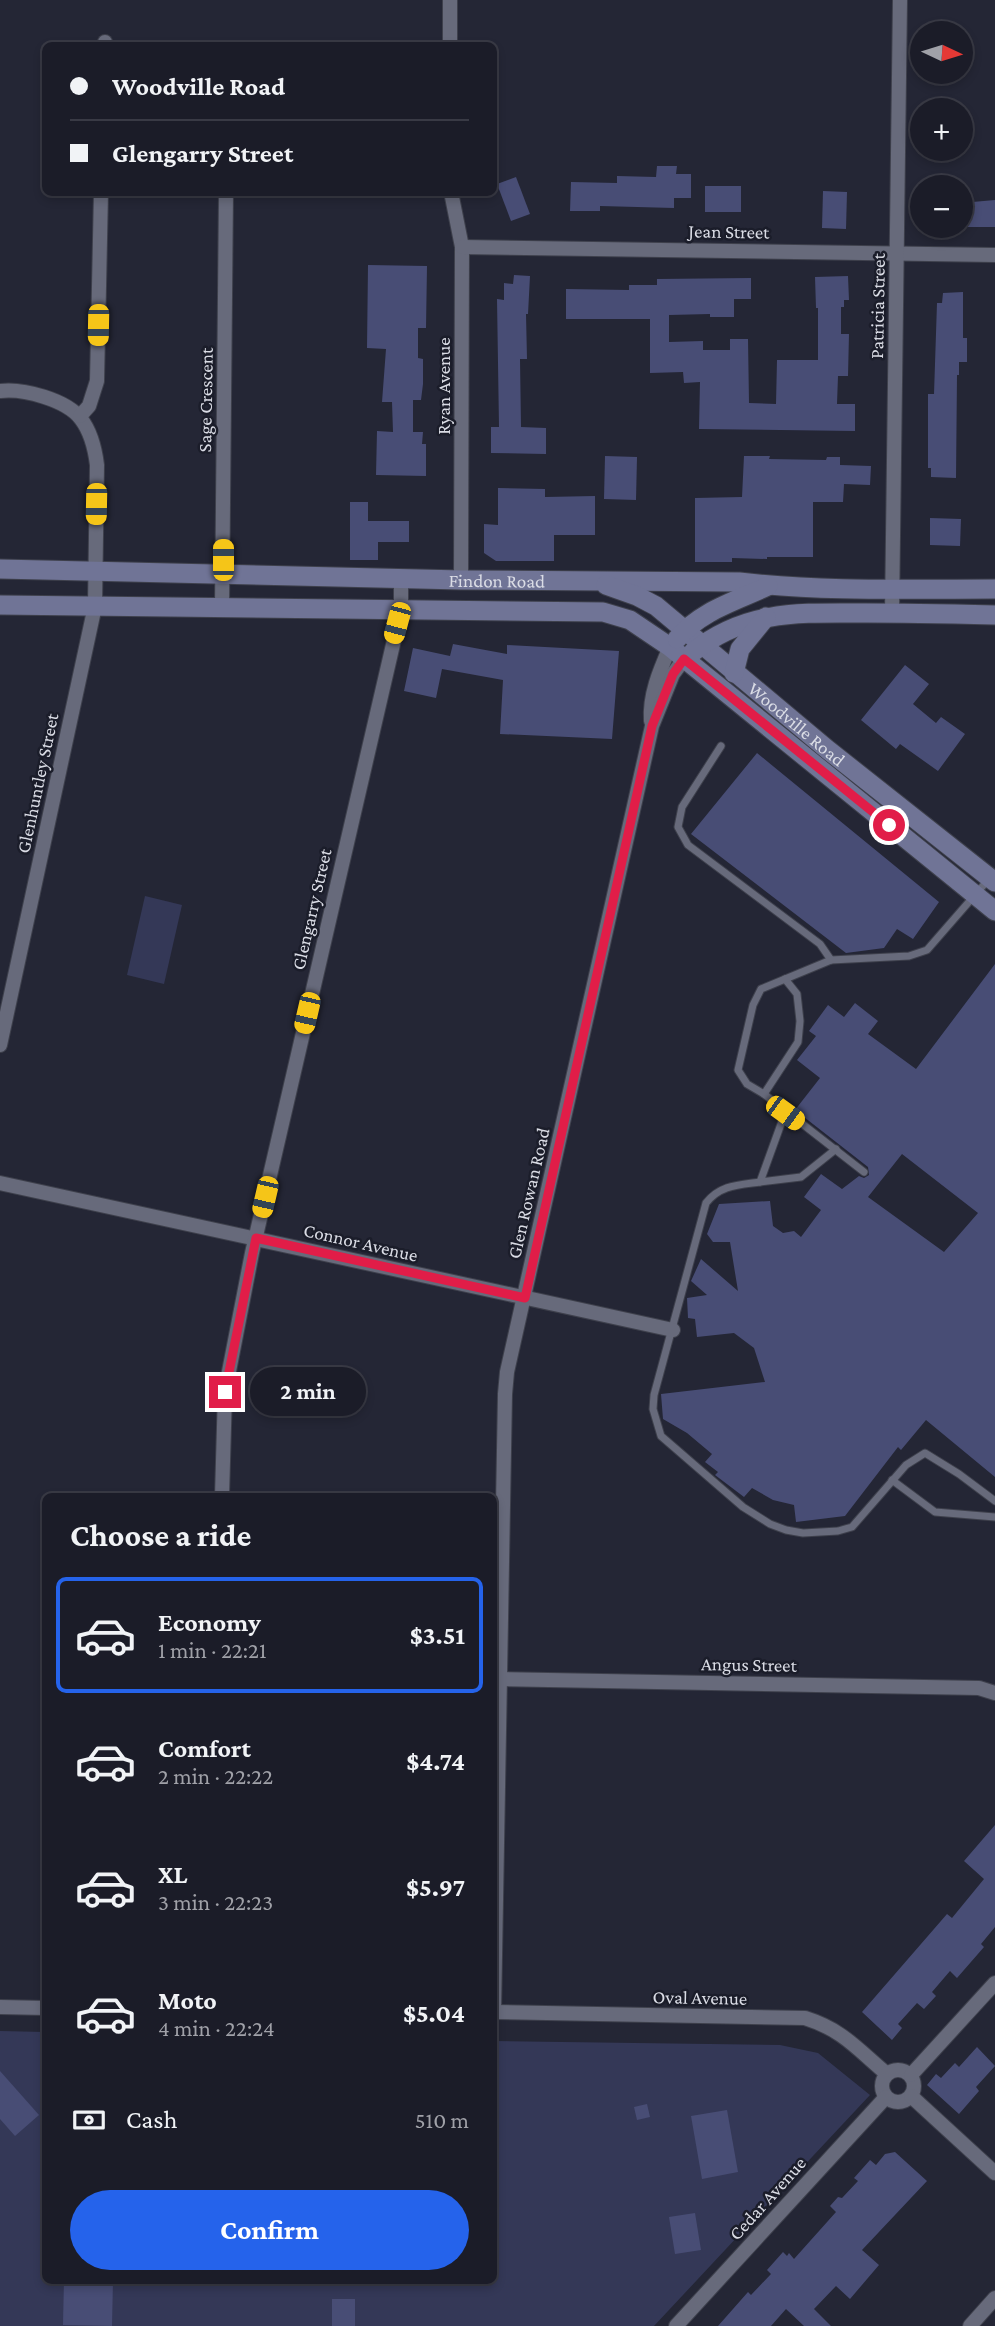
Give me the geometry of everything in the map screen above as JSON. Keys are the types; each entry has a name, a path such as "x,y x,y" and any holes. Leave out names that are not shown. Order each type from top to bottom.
{"main road":[{"name":"Findon Road","path":"0,569 995,589"},
{"name":"Woodville Road","path":"592,580 637,596 656,606 734,673 992,880"},
{"path":"677,653 684,630 707,613 769,585"},
{"name":"Findon Road","path":"0,605 603,612 630,620 677,653"},
{"path":"677,653 701,646 720,633 766,617 800,612 995,615"},
{"path":"734,673 740,649 766,617"},
{"name":"Woodville Road","path":"677,653 995,911"}],"street":[{"path":"450,0 450,42"},
{"name":"Patricia Street","path":"892,613 900,0"},
{"path":"0,391 27,392 45,397 80,416 89,406 97,381 101,196"},
{"name":"Sage Crescent","path":"222,607 226,196"},
{"name":"Ryan Avenue","path":"452,196 462,247 461,580"},
{"name":"Jean Street","path":"462,247 995,255"},
{"name":"Glenhuntley Street","path":"0,1045 95,606 97,465 95,448 80,416"},
{"name":"Glengarry Street","path":"222,1493 225,1392 256,1238 401,611 401,579"},
{"name":"Glen Rowan Road","path":"497,1869 507,1372 652,726 650,705 659,673 677,653"},
{"name":"Connor Avenue","path":"0,1183 673,1330"},
{"name":"Angus Street","path":"501,1679 979,1688 995,1693"},
{"path":"911,2075 995,1983"},
{"path":"0,2007 42,2008"},
{"name":"Oval Avenue","path":"497,2012 804,2018 827,2025 846,2037 887,2074"},
{"path":"904,2070 911,2075 914,2088 911,2096 899,2102 886,2097 882,2086 887,2074 904,2070"},
{"path":"911,2096 995,2173"},
{"name":"Cedar Avenue","path":"676,2326 886,2097"},
{"path":"970,2326 995,2298"}],"lane":[{"path":"720,746 682,807 678,827 688,845 820,944 831,960"},
{"path":"864,1172 764,1094 747,1084 738,1070 753,1005 761,989 831,960 909,956 927,950 974,895 992,880"},
{"path":"764,1094 798,1042 800,1021 797,994 785,979"},
{"path":"760,1182 785,1113"},
{"path":"836,1149 801,1177 728,1186 714,1192 706,1203 654,1395 653,1409 660,1436 743,1507 770,1524 786,1530 803,1533 838,1531 852,1527 906,1465 925,1453 995,1501"},
{"path":"892,1480 935,1512 995,1517"}],"shaded area":[{"path":"145,896 182,905 164,984 127,975"},
{"path":"0,2031 42,2032 42,2284 497,2284 497,2041 780,2045 818,2053 870,2095 654,2326 0,2326"}],"building":[{"path":"657,166 677,166 676,174 691,174 691,198 674,198 674,208 600,206 600,211 570,211 571,182 617,183 617,176 656,177"},
{"path":"516,177 530,214 511,221 497,184"},
{"path":"705,186 741,186 741,212 705,212"},
{"path":"823,191 847,192 846,229 822,228"},
{"path":"995,200 995,227 973,227 973,202"},
{"path":"368,265 427,266 426,328 418,328 418,358 423,359 423,384 421,400 413,400 413,432 423,432 422,444 426,444 426,476 376,475 377,431 393,432 392,402 382,402 386,349 367,348"},
{"path":"514,275 530,276 526,314 527,359 520,359 521,427 546,428 546,454 491,453 491,427 499,427 497,299 504,300 504,283 513,284"},
{"path":"848,276 849,300 844,300 844,307 841,307 841,334 849,334 848,376 838,376 837,404 855,404 855,431 699,429 700,382 684,383 683,372 650,373 650,319 566,319 566,289 629,290 629,285 657,285 657,279 751,278 751,299 734,299 734,317 710,317 710,314 669,315 669,342 703,341 703,350 730,350 730,339 748,339 749,403 776,404 777,360 818,360 815,277"},
{"path":"963,292 963,338 967,338 967,362 959,362 957,375 956,478 931,477 931,468 928,468 928,394 934,394 937,303 942,303 943,293"},
{"path":"605,456 637,457 636,500 604,499"},
{"path":"744,456 826,460 827,457 840,457 840,465 871,466 870,485 844,484 843,502 813,502 813,557 732,558 732,562 695,562 695,498 742,497"},
{"path":"498,488 545,489 545,497 595,496 595,535 554,535 554,561 496,561 484,553 484,524 498,525"},
{"path":"350,502 368,502 368,521 409,521 409,542 378,542 378,560 350,560"},
{"path":"930,518 961,519 960,546 930,545"},
{"path":"453,644 507,654 507,645 619,651 612,739 500,734 503,680 442,669 436,698 404,691 413,648 450,656"},
{"path":"905,665 929,684 913,704 936,723 941,717 965,734 938,771 900,744 896,749 861,720"},
{"path":"757,753 939,902 913,939 897,929 884,948 846,953 691,834"},
{"path":"995,964 995,1477 926,1420 901,1450 898,1447 845,1516 796,1522 794,1505 773,1500 752,1488 744,1497 715,1475 718,1472 705,1462 712,1454 687,1433 663,1419 661,1394 765,1382 754,1348 734,1333 697,1337 695,1319 688,1318 687,1298 707,1295 691,1281 701,1259 738,1291 730,1242 713,1242 707,1234 719,1204 770,1201 773,1226 783,1233 794,1231 801,1237 821,1210 804,1197 821,1174 842,1189 859,1176 864,1178 869,1175 868,1167 795,1110 820,1078 797,1060 816,1036 809,1031 828,1005 844,1017 855,1003 878,1021 868,1034 916,1069","holes":["902,1154 978,1213 944,1252 868,1197"]},
{"path":"995,1825 995,1927 981,1944 984,1947 957,1978 950,1971 932,1992 936,1996 924,2009 917,2003 898,2024 902,2028 892,2040 862,2012 947,1914 952,1918 984,1879 964,1861"},
{"path":"977,2047 995,2066 976,2087 979,2091 959,2114 927,2085 936,2074 941,2078 955,2063 959,2067"},
{"path":"0,2071 39,2115 15,2136 0,2119"},
{"path":"647,2104 650,2117 637,2120 634,2107"},
{"path":"727,2110 738,2172 702,2179 691,2116"},
{"path":"895,2152 927,2181 862,2250 879,2265 850,2299 836,2286 814,2309 831,2326 804,2326 786,2309 771,2326 718,2326 748,2292 751,2295 771,2274 767,2270 783,2252 787,2256 789,2253 794,2259 836,2212 830,2206 858,2181 854,2178 870,2160 876,2165 885,2154"},
{"path":"695,2213 701,2250 675,2254 669,2217"},
{"path":"64,2284 113,2284 112,2326 63,2325"},
{"path":"332,2299 355,2299 355,2326 332,2326"}],"route":[{"path":"225,1392 256,1238 525,1298 652,726 673,674 684,659 889,825"}]}
